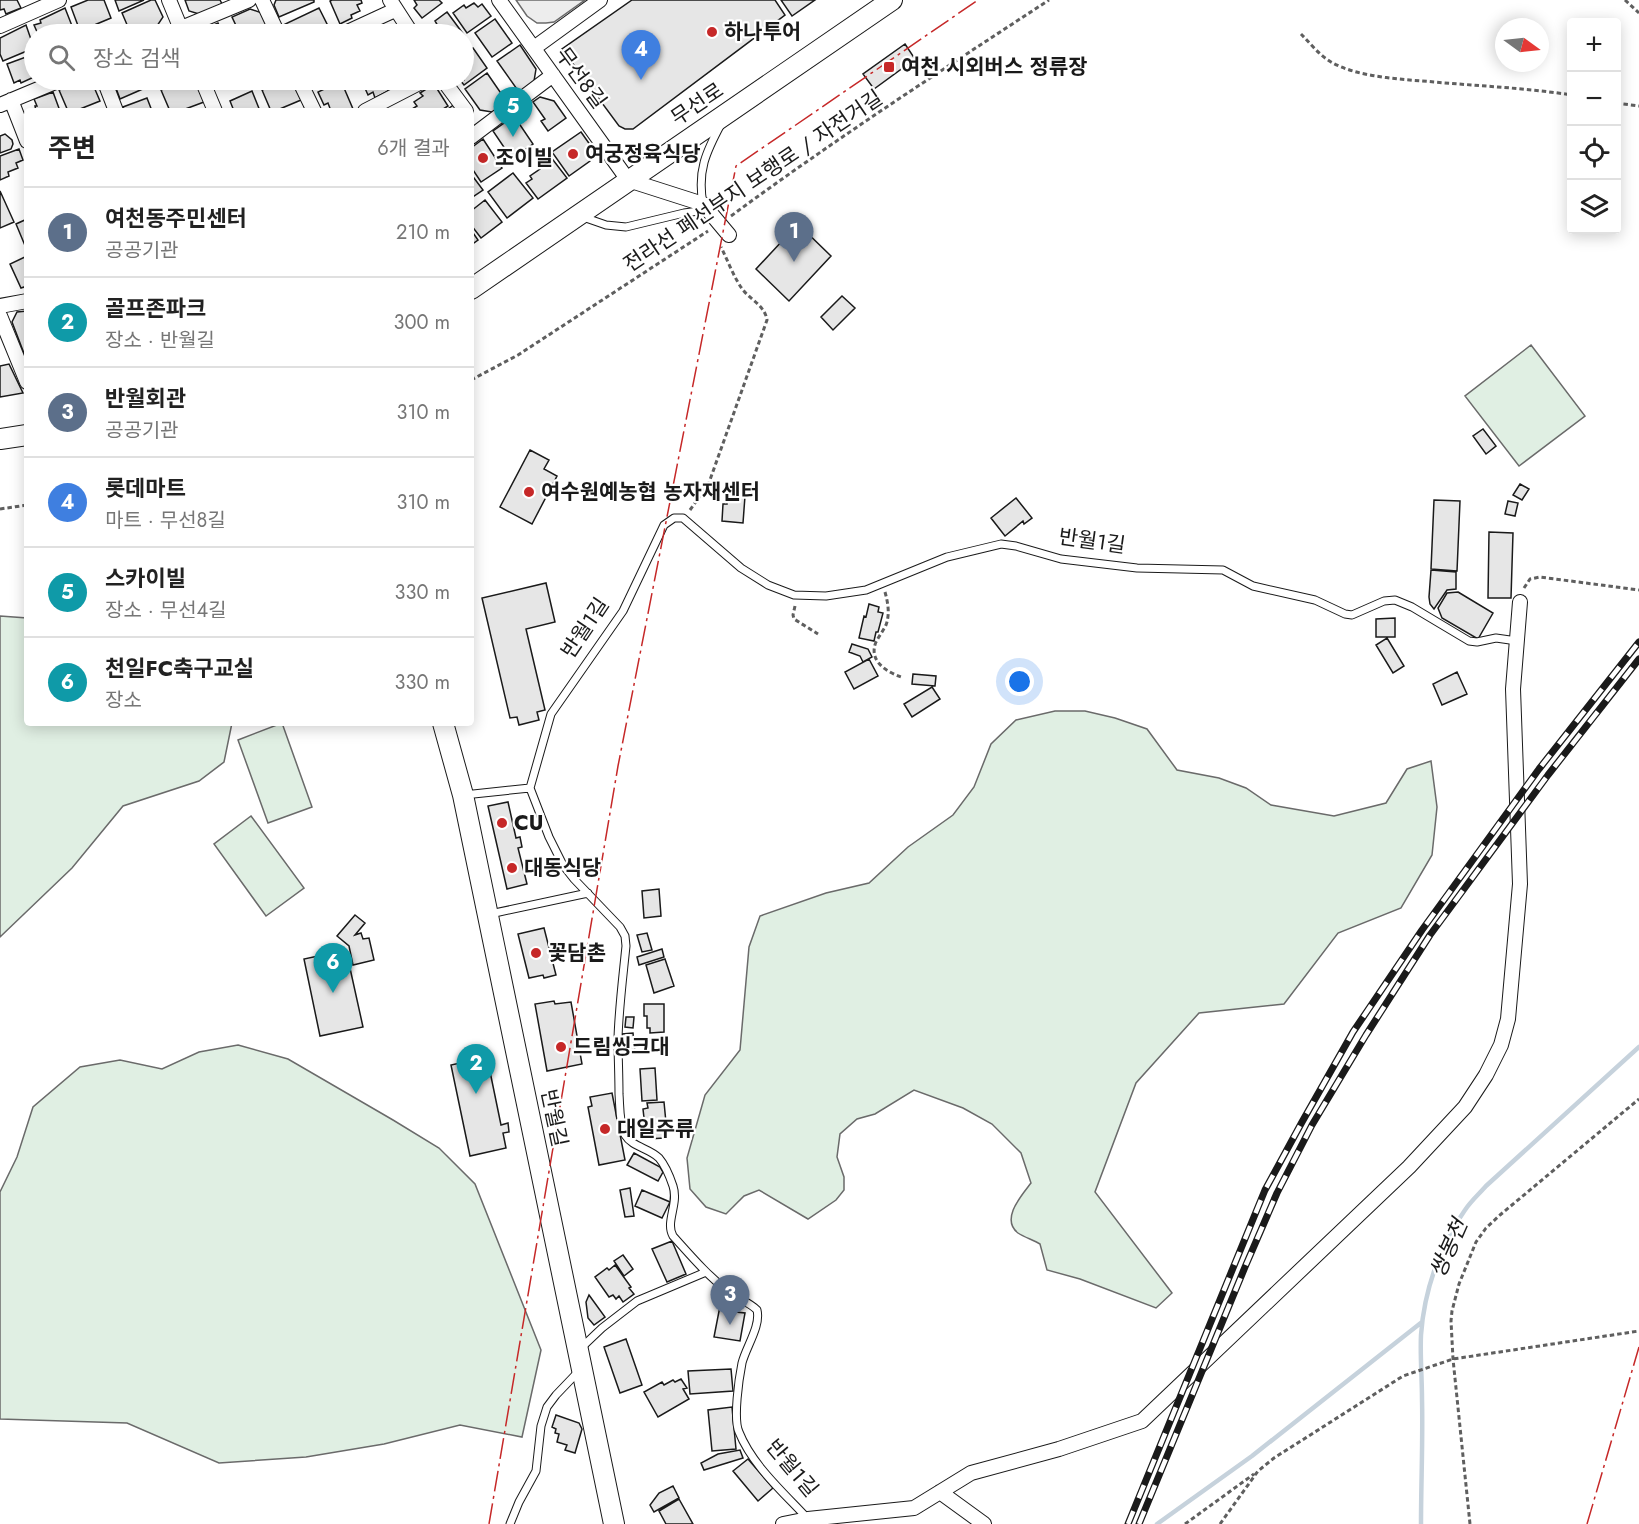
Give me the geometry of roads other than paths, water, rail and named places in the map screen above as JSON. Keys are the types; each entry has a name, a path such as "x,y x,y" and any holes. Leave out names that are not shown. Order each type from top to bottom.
{"street":[{"path":"0,26 59,0"},
{"path":"169,0 179,24"},
{"path":"199,24 249,0"},
{"path":"262,0 273,24"},
{"name":"무선8길","path":"500,0 628,180"},
{"path":"534,48 600,0"},
{"name":"무선로","path":"474,287 884,2"},
{"path":"360,24 392,5 405,24"},
{"path":"475,134 553,75"},
{"path":"24,136 6,103 37,90"},
{"path":"108,90 115,108"},
{"path":"206,90 214,108"},
{"path":"304,90 313,108"},
{"path":"371,108 406,90"},
{"path":"449,90 463,108"},
{"path":"628,180 706,207 720,223 725,241"},
{"path":"0,306 24,302"},
{"path":"0,316 24,374"},
{"path":"0,439 24,435"},
{"path":"808,1519 914,1508 971,1473 1059,1449 1143,1421 1409,1167 1465,1107 1486,1075 1501,1045 1508,1019 1521,884 1513,689 1520,602"},
{"name":"반월길","path":"443,726 463,795 614,1524"},
{"path":"940,1492 984,1524"},
{"name":"반월1길","path":"783,1524 808,1519"}],"lane":[{"path":"577,216 606,225 626,227 706,207 700,186 703,163 727,112"},
{"name":"반월1길","path":"808,1519 759,1467 738,1430 737,1395 742,1362 758,1320 757,1310 730,1293 706,1272 670,1230 675,1192 664,1165 655,1155 634,1143 623,1132 620,1111 618,1037 625,936 621,927 563,865 549,837 530,788 551,714 630,599 662,527 670,519 683,518 741,568 779,590 798,595 826,596 866,590 959,553 996,544 1007,544 1056,558 1126,567 1223,570 1253,586 1314,600 1345,614 1352,615 1384,601 1395,600 1412,607 1469,641 1478,642 1496,638 1516,641"},
{"path":"463,795 530,788"},
{"path":"488,914 588,893"},
{"path":"510,1524 536,1471 541,1426 547,1407 602,1328 637,1301 706,1272"}],"waterway":[{"name":"쌍봉천","path":"1421,1524 1421,1335 1430,1285 1441,1253 1465,1210 1486,1186 1639,1047"},
{"path":"1157,1524 1252,1456 1422,1322"}],"railway":[{"path":"1128,1524 1265,1190 1353,1032 1422,930 1539,769 1639,642"},
{"path":"1139,1524 1277,1193 1312,1125 1430,935 1548,775 1639,659"}],"place":[{"name":"하나투어","path":"712,32"},
{"name":"여천 시외버스 정류장","path":"889,67"},
{"name":"롯데마트","path":"641,80"},
{"name":"스카이빌","path":"513,137"},
{"name":"여궁정육식당","path":"573,154"},
{"name":"조이빌","path":"483,158"},
{"name":"여천동주민센터","path":"794,262"},
{"name":"여수원예농협 농자재센터","path":"529,492"},
{"name":"CU","path":"502,823"},
{"name":"대동식당","path":"512,868"},
{"name":"꽃담촌","path":"536,953"},
{"name":"천일FC축구교실","path":"333,993"},
{"name":"드림씽크대","path":"561,1047"},
{"name":"골프존파크","path":"476,1094"},
{"name":"대일주류","path":"605,1129"},
{"name":"반월회관","path":"730,1325"}]}
